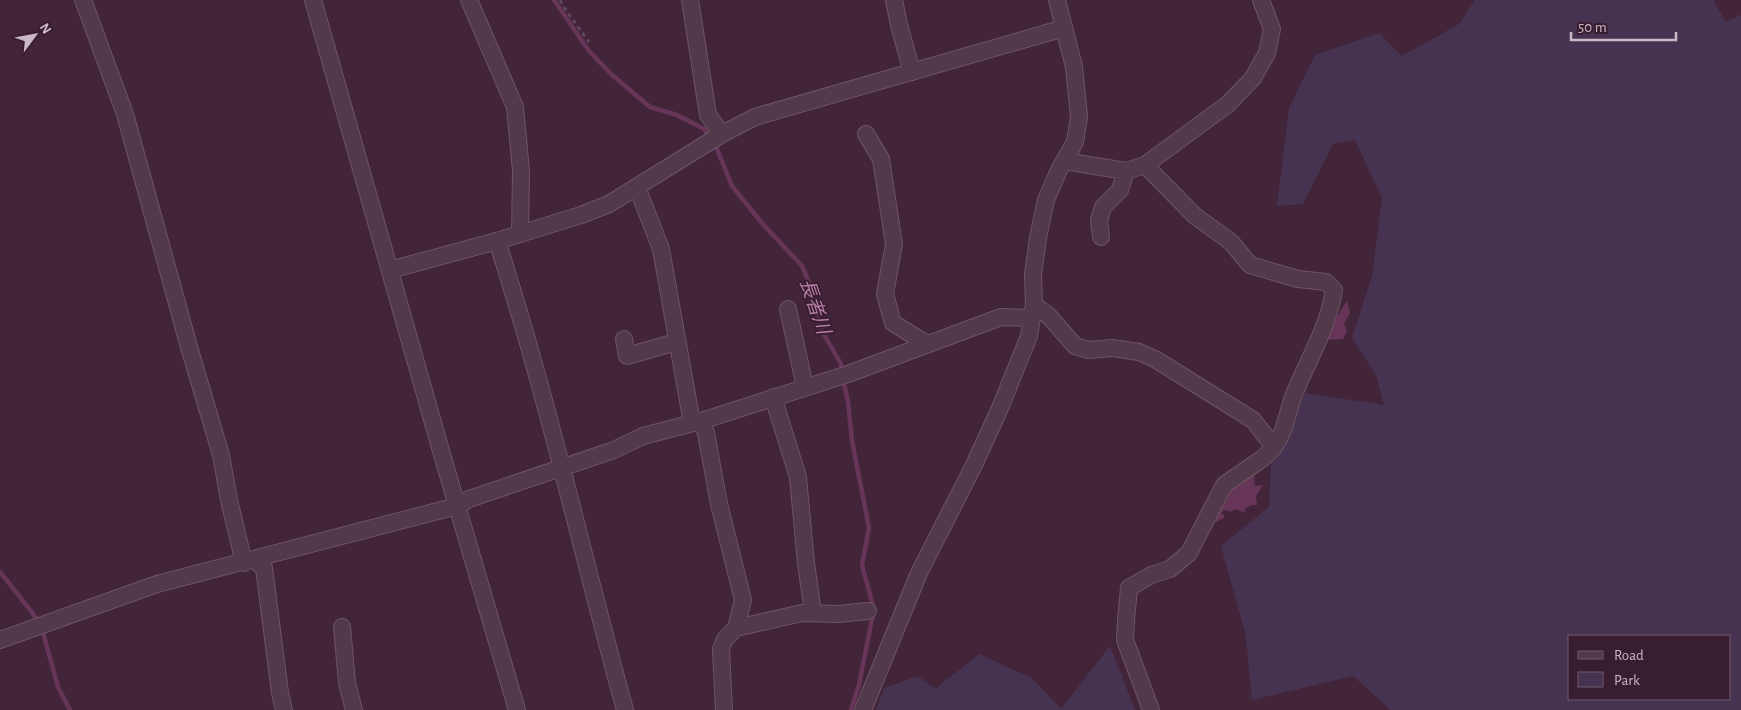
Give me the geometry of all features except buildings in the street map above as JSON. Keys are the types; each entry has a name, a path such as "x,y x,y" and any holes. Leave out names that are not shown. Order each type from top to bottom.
{"street":[{"path":"83,0 125,114 189,347 221,454 228,500 249,561 264,568 280,693 284,710"},
{"path":"314,0 457,506 517,710"},
{"path":"469,0 514,107 521,171 520,234"},
{"path":"690,0 708,115 715,138"},
{"path":"894,0 912,72"},
{"path":"1064,161 1126,171 1145,165 1228,104 1253,78 1267,54 1272,29 1261,0"},
{"path":"863,710 919,573 974,465 1000,408 1029,336 1033,312 1033,275 1046,200 1075,142 1078,117 1074,67 1064,28 1060,1"},
{"path":"390,270 497,241 581,215 609,204 715,138 755,117 1064,28"},
{"path":"866,134 880,159 894,244 885,294 893,323 927,344"},
{"path":"1145,165 1195,216 1230,242 1250,265 1298,279 1326,282 1334,290 1331,311 1293,397 1280,438 1274,447 1264,458 1224,485 1189,553 1170,569 1151,575 1129,588 1125,640 1151,710"},
{"path":"1102,237 1099,220 1103,207 1120,190 1126,171"},
{"path":"637,187 661,249 676,342 696,422 706,433 719,504 743,600 736,628 725,639 722,648 724,710"},
{"path":"497,241 513,290 625,710"},
{"path":"788,310 805,387"},
{"path":"0,640 158,584 457,506 469,499 614,450 643,436 696,422 842,375 1001,316 1033,312 1048,315 1075,346 1088,350 1112,348 1139,352 1254,420 1274,447"},
{"path":"624,339 627,356 676,342"},
{"path":"774,397 798,477 812,613"},
{"path":"736,628 802,613 838,614 868,611"},
{"path":"342,628 347,683 354,710"}],"path":[{"path":"560,0 589,42"}],"green space":[{"path":"1475,0 1713,0 1726,22 1741,15 1741,710 1391,710 1353,676 1252,700 1246,636 1221,546 1269,507 1271,462 1305,393 1384,405 1376,375 1352,338 1372,276 1382,198 1355,140 1333,144 1303,204 1277,206 1289,108 1315,55 1379,33 1402,56 1459,24"},
{"path":"1110,646 1135,710 876,710 884,688 918,676 935,689 979,654 1032,678 1061,709"}],"shaded area":[{"path":"1347,301 1350,313 1344,324 1347,331 1343,339 1325,340 1333,323"},
{"path":"1258,468 1258,473 1254,476 1255,486 1263,485 1256,496 1257,505 1246,508 1244,513 1236,509 1230,512 1225,510 1221,512 1225,517 1217,522 1214,520 1228,487"}],"waterway":[{"name":"長者川","path":"554,0 589,51 612,75 650,107 677,115 704,129 717,149 732,186 761,222 802,266 813,292 822,331 841,364 841,371"},
{"name":"長者川","path":"843,379 848,402 852,441 869,528 862,565 874,609 859,685 851,710"},
{"path":"0,572 38,622"},
{"path":"42,629 58,687 70,710"}]}
